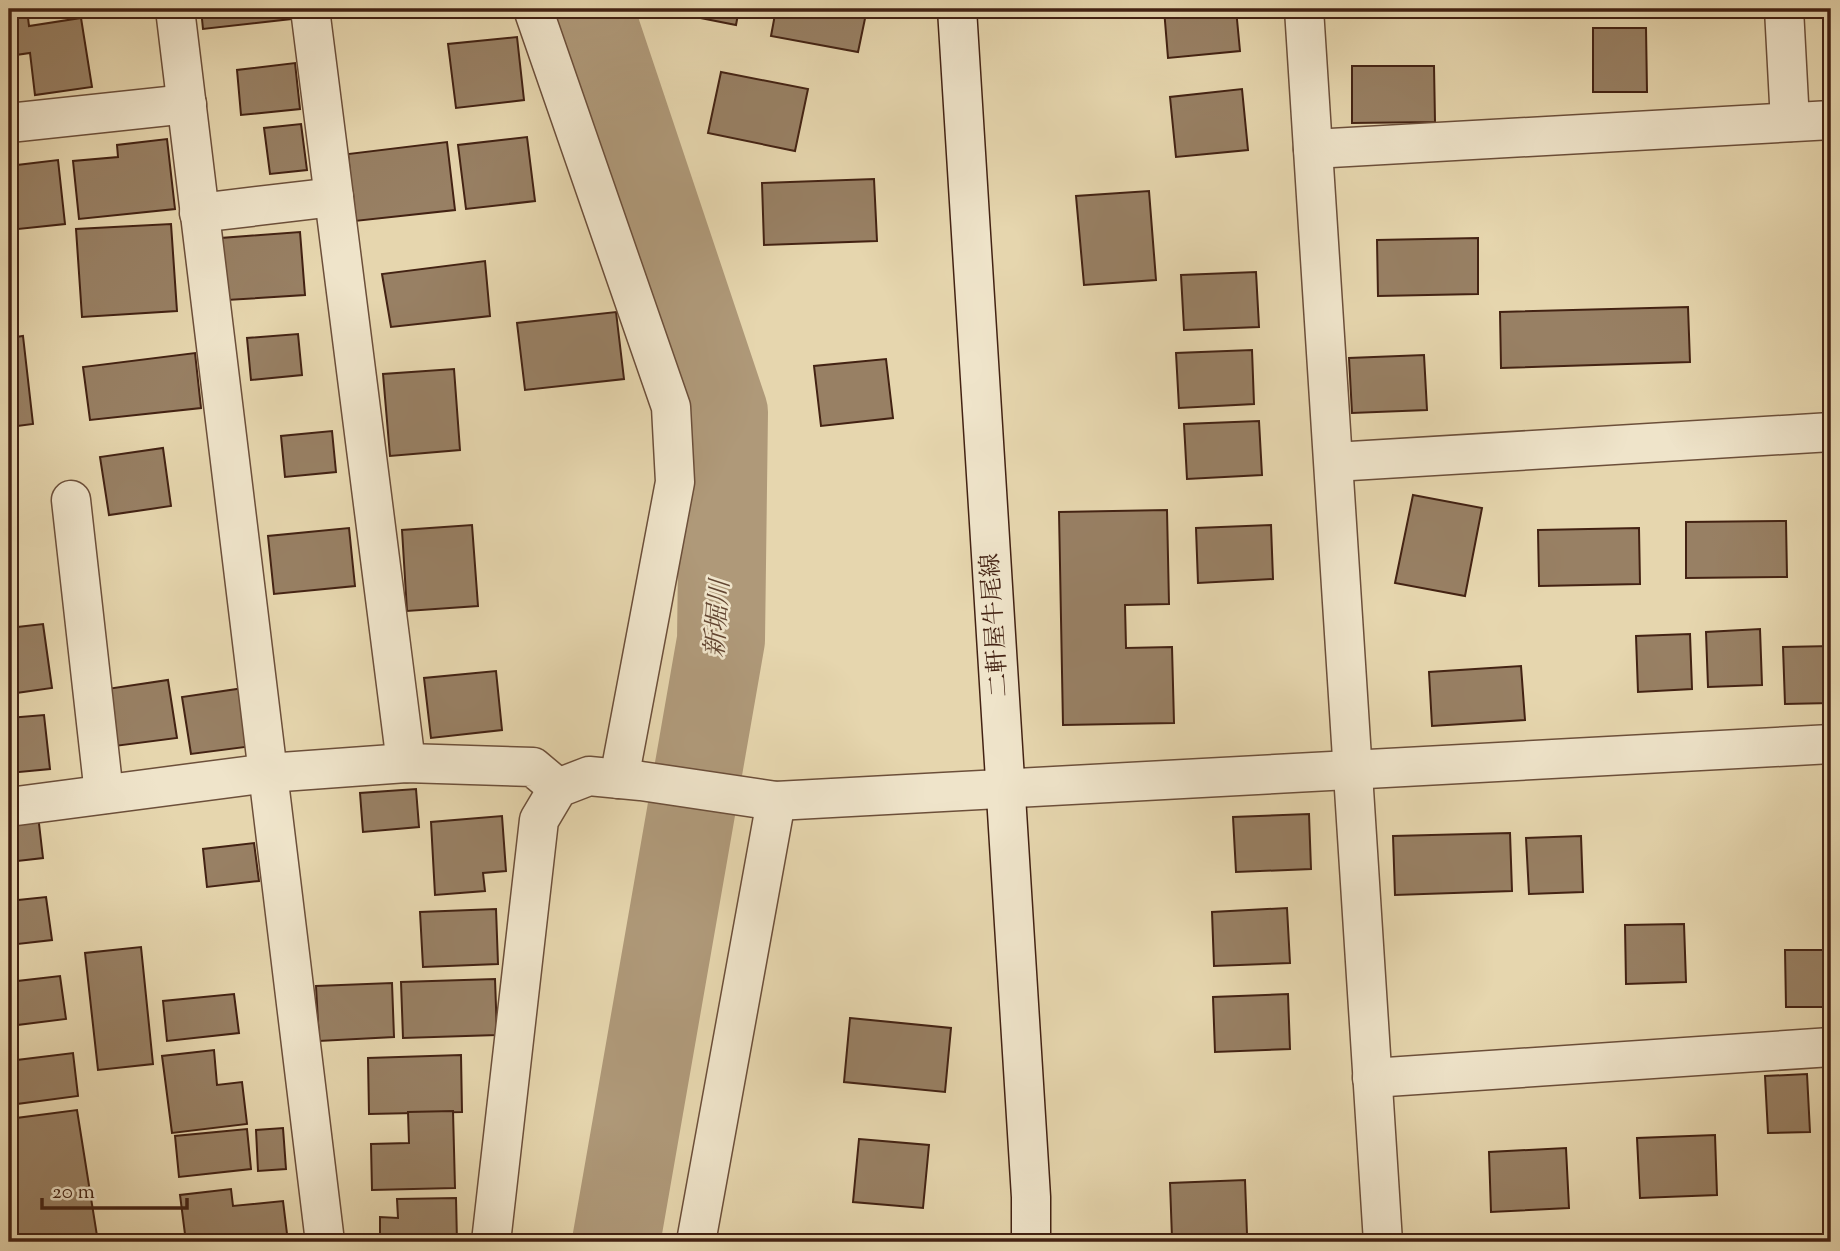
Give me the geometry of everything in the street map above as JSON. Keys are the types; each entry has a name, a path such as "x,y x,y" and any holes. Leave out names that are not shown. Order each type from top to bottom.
{"street":[{"path":"175,9 325,1242"},
{"path":"310,9 406,763"},
{"path":"533,9 671,407 675,482 630,780"},
{"name":"二軒屋牛尾線","path":"957,9 1031,1197 1031,1242"},
{"path":"1304,9 1383,1242"},
{"path":"1784,9 1790,122"},
{"path":"9,123 187,104"},
{"path":"1313,149 1831,120"},
{"path":"200,213 334,197"},
{"path":"1334,462 1831,432"},
{"path":"71,500 104,794"},
{"path":"491,1242 539,821 558,788 589,776 761,799 1354,771 1831,744"},
{"path":"9,807 268,773 406,763 533,767 558,788"},
{"path":"696,1242 761,799"},
{"path":"1372,1078 1831,1047"}],"building":[{"path":"9,9 27,9 29,26 81,18 92,87 35,95 30,53 9,56"},
{"path":"201,9 290,9 291,19 203,29"},
{"path":"435,9 481,9 435,14"},
{"path":"676,9 739,9 736,25 675,13"},
{"path":"776,9 867,9 858,52 771,36"},
{"path":"1164,9 1236,9 1240,51 1168,58"},
{"path":"1593,28 1646,28 1647,92 1593,92"},
{"path":"517,37 524,100 456,108 448,44"},
{"path":"295,63 300,109 241,115 237,70"},
{"path":"1352,66 1434,66 1435,122 1352,123"},
{"path":"721,72 808,89 795,151 708,133"},
{"path":"1242,89 1248,150 1176,157 1170,97"},
{"path":"301,124 307,170 270,174 264,128"},
{"path":"527,137 535,201 466,209 458,145"},
{"path":"167,139 175,209 79,219 73,161 118,157 117,145"},
{"path":"447,142 455,210 355,221 348,154"},
{"path":"58,160 65,224 9,230 9,166"},
{"path":"874,179 877,241 764,245 762,183"},
{"path":"1149,191 1156,280 1084,285 1076,196"},
{"path":"171,224 177,311 82,317 76,229"},
{"path":"300,232 305,295 227,300 221,238"},
{"path":"1478,238 1478,294 1378,296 1377,240"},
{"path":"485,261 490,316 391,327 382,274"},
{"path":"1256,272 1259,327 1184,330 1181,275"},
{"path":"1688,307 1690,362 1501,368 1500,312"},
{"path":"616,312 624,379 525,390 517,323"},
{"path":"298,334 302,375 251,380 247,338"},
{"path":"23,336 33,424 9,427 9,338"},
{"path":"1252,350 1254,404 1179,408 1176,353"},
{"path":"195,353 201,408 90,420 83,367"},
{"path":"1424,355 1427,410 1352,413 1349,358"},
{"path":"886,359 893,418 821,426 814,366"},
{"path":"454,369 460,450 390,456 383,374"},
{"path":"1259,421 1262,475 1187,479 1184,424"},
{"path":"332,431 336,472 285,477 281,436"},
{"path":"163,448 171,506 109,515 100,457"},
{"path":"1413,495 1482,508 1465,596 1395,583"},
{"path":"1167,510 1169,604 1125,605 1126,648 1172,647 1174,723 1063,725 1059,512"},
{"path":"1786,521 1787,577 1686,578 1686,522"},
{"path":"472,525 478,606 407,611 402,530"},
{"path":"1271,525 1273,579 1198,583 1196,528"},
{"path":"349,528 355,586 274,594 268,536"},
{"path":"1639,528 1640,584 1539,586 1538,530"},
{"path":"43,624 52,688 9,694 9,628"},
{"path":"1760,629 1762,685 1708,687 1706,632"},
{"path":"1690,634 1692,689 1638,692 1636,636"},
{"path":"1831,646 1831,703 1785,704 1783,647"},
{"path":"1521,666 1525,720 1432,726 1429,672"},
{"path":"496,671 502,730 431,738 424,678"},
{"path":"168,680 177,738 115,746 107,689"},
{"path":"244,688 253,746 191,754 182,697"},
{"path":"44,715 50,769 9,773 9,718"},
{"path":"416,789 419,827 363,832 360,793"},
{"path":"1309,814 1311,869 1236,872 1233,817"},
{"path":"38,815 43,858 9,862 9,819"},
{"path":"502,816 506,871 483,873 485,891 435,895 431,822"},
{"path":"1510,833 1512,891 1395,895 1393,836"},
{"path":"1581,836 1583,892 1529,894 1526,838"},
{"path":"254,843 259,881 207,887 203,849"},
{"path":"46,897 52,940 9,945 9,901"},
{"path":"1287,908 1290,963 1214,966 1212,912"},
{"path":"496,909 498,964 423,967 420,912"},
{"path":"1684,924 1686,982 1626,984 1625,925"},
{"path":"141,947 153,1064 98,1070 85,953"},
{"path":"1785,950 1831,950 1831,1007 1786,1007"},
{"path":"60,976 66,1019 9,1026 9,982"},
{"path":"495,979 497,1035 403,1038 401,982"},
{"path":"392,983 394,1037 319,1041 316,986"},
{"path":"234,994 239,1033 167,1041 163,1001"},
{"path":"1288,994 1290,1049 1215,1052 1213,997"},
{"path":"850,1018 951,1028 945,1092 844,1082"},
{"path":"214,1050 217,1085 242,1082 247,1124 172,1133 162,1056"},
{"path":"73,1053 78,1096 9,1105 9,1061"},
{"path":"461,1055 462,1112 369,1114 368,1058"},
{"path":"1807,1074 1810,1132 1768,1133 1765,1076"},
{"path":"77,1110 98,1242 9,1242 9,1119"},
{"path":"453,1111 455,1188 372,1190 371,1144 409,1143 408,1112"},
{"path":"283,1128 286,1169 258,1171 256,1130"},
{"path":"247,1129 251,1169 179,1177 175,1136"},
{"path":"1715,1135 1717,1195 1640,1198 1637,1138"},
{"path":"859,1139 929,1145 923,1208 853,1202"},
{"path":"1566,1148 1569,1208 1491,1212 1489,1152"},
{"path":"1245,1180 1247,1234 1172,1238 1170,1183"},
{"path":"231,1189 233,1206 283,1201 288,1242 186,1242 180,1195"},
{"path":"456,1198 457,1242 380,1242 380,1217 398,1218 397,1199"}],"waterway":[{"name":"新堀川","path":"589,9 724,412 721,640 616,1242"}]}
